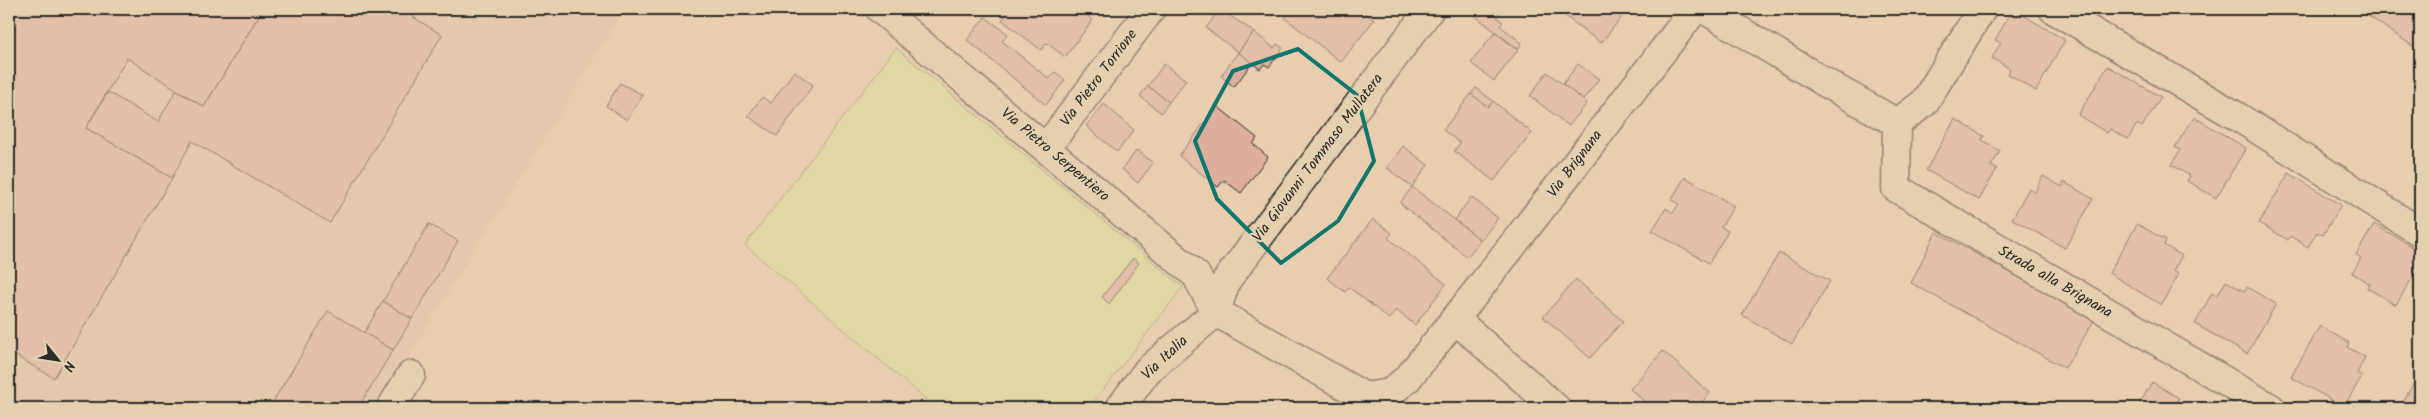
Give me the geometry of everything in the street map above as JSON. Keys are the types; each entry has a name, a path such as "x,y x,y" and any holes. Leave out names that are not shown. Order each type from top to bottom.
{"street":[{"name":"Via Pietro Torrione","path":"1046,148 1151,9"},
{"name":"Via Giovanni Tommaso Mullatera","path":"1216,312 1226,281 1430,9"},
{"name":"Via Brignana","path":"1216,312 1365,397 1390,393 1408,378 1516,244 1596,135 1695,9"},
{"path":"1704,9 1826,83 1897,123 1924,103 1982,9"},
{"path":"2052,9 2238,117 2420,232"},
{"name":"Via Pietro Serpentiero","path":"888,11 1046,148 1196,274 1216,312"},
{"name":"Strada alla Brignana","path":"1897,123 1896,188 2271,408"},
{"name":"Via Italia","path":"1120,408 1147,371 1216,312"},
{"path":"1455,319 1556,408"},
{"path":"391,408 411,375"}],"highlighted area":[{"path":"1298,49 1357,95 1374,161 1338,221 1281,263 1217,199 1195,141 1233,71"}],"shaded area":[{"path":"9,9 625,9 376,408 9,408"}],"green space":[{"path":"896,48 1183,287 1089,408 936,408 745,245"}],"building":[{"path":"9,9 263,9 204,107 127,58 86,128 172,178 54,378 9,352"},
{"path":"263,9 418,9 413,17 442,35 330,223 192,141 172,178 86,128 108,92 158,122 176,90 204,107"},
{"path":"1010,9 1079,9 1093,20 1065,57 1047,43 1041,50 1002,20"},
{"path":"1220,9 1254,32 1238,52 1206,28"},
{"path":"1292,9 1360,9 1374,20 1341,62 1285,18"},
{"path":"1473,9 1503,9 1497,17 1503,22 1500,26 1522,43 1518,49 1470,12"},
{"path":"1565,9 1628,9 1601,43 1561,13"},
{"path":"2013,9 2065,40 2036,91 2008,74 2010,69 1992,58 2001,43 1995,40"},
{"path":"2358,9 2420,9 2420,51"},
{"path":"985,17 1008,34 1002,41 1049,79 1055,72 1065,80 1046,105 967,40"},
{"path":"1254,32 1274,48 1277,44 1283,48 1269,67 1264,64 1260,69 1238,52"},
{"path":"1495,32 1518,50 1494,81 1471,63"},
{"path":"1238,52 1252,63 1234,87 1221,76"},
{"path":"1164,64 1186,80 1169,102 1148,86"},
{"path":"1578,64 1599,79 1583,100 1563,84"},
{"path":"2108,66 2161,97 2142,127 2137,124 2128,139 2110,129 2107,133 2078,115"},
{"path":"794,71 813,85 777,136 748,116 762,97 771,103"},
{"path":"1547,72 1587,103 1569,126 1530,96"},
{"path":"620,83 643,95 627,120 606,106"},
{"path":"1148,86 1169,102 1161,113 1140,96"},
{"path":"1476,88 1493,101 1488,107 1471,94"},
{"path":"1471,94 1488,107 1493,101 1532,133 1494,181 1454,151 1460,143 1443,130"},
{"path":"1104,104 1134,130 1117,152 1086,126"},
{"path":"1217,106 1257,138 1253,144 1268,157 1241,193 1224,180 1218,187 1179,156"},
{"path":"2194,117 2246,148 2216,198 2187,181 2190,176 2172,165 2180,150 2175,147"},
{"path":"1955,119 1984,136 1982,140 2000,151 1991,166 1997,169 1979,200 1926,170"},
{"path":"1403,146 1428,165 1412,187 1387,168"},
{"path":"1137,150 1153,163 1138,183 1122,169"},
{"path":"2289,173 2341,205 2323,235 2317,232 2308,247 2290,236 2288,240 2259,223"},
{"path":"2043,176 2062,187 2064,182 2093,199 2065,248 2012,219 2029,188 2035,192"},
{"path":"1685,177 1734,206 1721,227 1728,231 1709,263 1652,231 1666,208 1673,213 1679,204 1671,200"},
{"path":"1412,187 1481,240 1467,257 1400,203"},
{"path":"1471,197 1498,218 1481,240 1455,220"},
{"path":"1373,219 1392,233 1388,238 1446,284 1415,325 1396,310 1389,319 1349,287 1345,292 1327,278"},
{"path":"429,224 458,241 412,319 383,301"},
{"path":"2137,224 2166,240 2164,245 2182,256 2173,271 2179,274 2161,305 2109,273"},
{"path":"2374,224 2420,251 2420,265 2396,305 2367,288 2370,284 2352,273 2361,258 2356,255"},
{"path":"1936,232 2095,319 2065,368 1911,283"},
{"path":"1779,253 1830,281 1792,344 1742,315"},
{"path":"1133,258 1139,263 1109,304 1102,297"},
{"path":"1576,279 1623,321 1590,358 1543,317"},
{"path":"2226,281 2244,291 2247,287 2276,304 2247,354 2195,324 2212,293 2217,296"},
{"path":"383,301 412,319 393,350 364,333"},
{"path":"328,311 393,350 358,408 269,408"},
{"path":"2320,326 2349,343 2347,347 2365,357 2357,373 2362,376 2344,407 2291,377"},
{"path":"1663,351 1710,393 1697,408 1652,408 1630,389"},
{"path":"2417,378 2420,379 2420,408 2399,408"},
{"path":"2152,382 2179,398 2176,403 2185,408 2137,408"}]}
